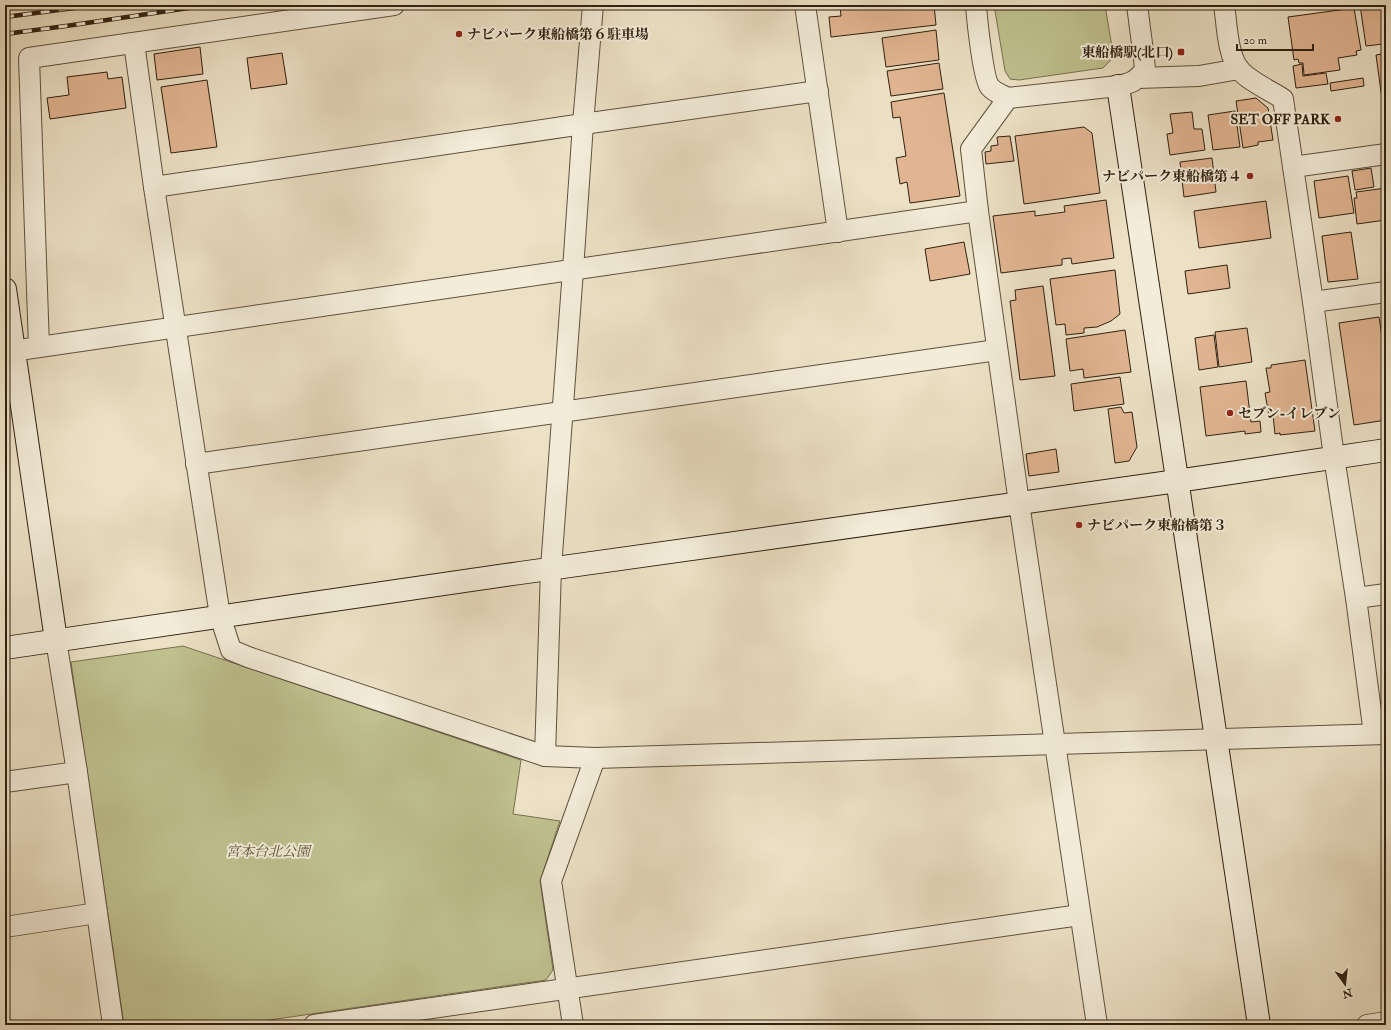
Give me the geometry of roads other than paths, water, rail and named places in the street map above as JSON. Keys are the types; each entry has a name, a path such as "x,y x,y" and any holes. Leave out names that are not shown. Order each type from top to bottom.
{"street":[{"path":"40,347 29,58 394,5"},
{"path":"545,756 551,568 593,5"},
{"path":"805,5 838,232"},
{"path":"976,5 985,74 989,86 996,92 1008,98 1128,82 1199,76 1239,69"},
{"path":"1128,82 1145,70 1137,5"},
{"path":"134,43 175,327 220,616 231,650 248,658 545,756 595,758 1380,734 1356,598 1334,457 1294,167 1283,99 1245,75 1239,69 1232,54 1224,5"},
{"path":"1128,82 1177,481 1259,1025"},
{"path":"154,187 818,91"},
{"path":"1008,98 971,149 978,211 1019,503 1097,1025"},
{"path":"1294,167 1386,154"},
{"path":"9,351 978,211"},
{"path":"5,289 9,315 9,351 77,772 113,1025"},
{"path":"1313,302 1386,292"},
{"path":"196,464 997,350"},
{"path":"5,648 551,568 1177,481 1386,450"},
{"path":"1356,598 1386,594"},
{"path":"573,1025 551,881 595,758"},
{"path":"5,782 77,772"},
{"path":"5,927 97,913"},
{"path":"314,1025 1080,915"},
{"path":"1367,1025 1386,1022"}],"railway":[{"path":"5,17 97,5"},
{"path":"5,34 209,5"}],"place":[{"name":"ナビパーク東船橋第６駐車場","path":"459,34"},
{"name":"東船橋駅(北口)","path":"1181,52"},
{"name":"SET OFF PARK","path":"1338,119"},
{"name":"ナビパーク東船橋第４","path":"1250,176"},
{"name":"セブン-イレブン","path":"1230,413"},
{"name":"ナビパーク東船橋第３","path":"1079,525"}],"park label":[{"name":"宮本台北公園","path":"268,851"}]}
